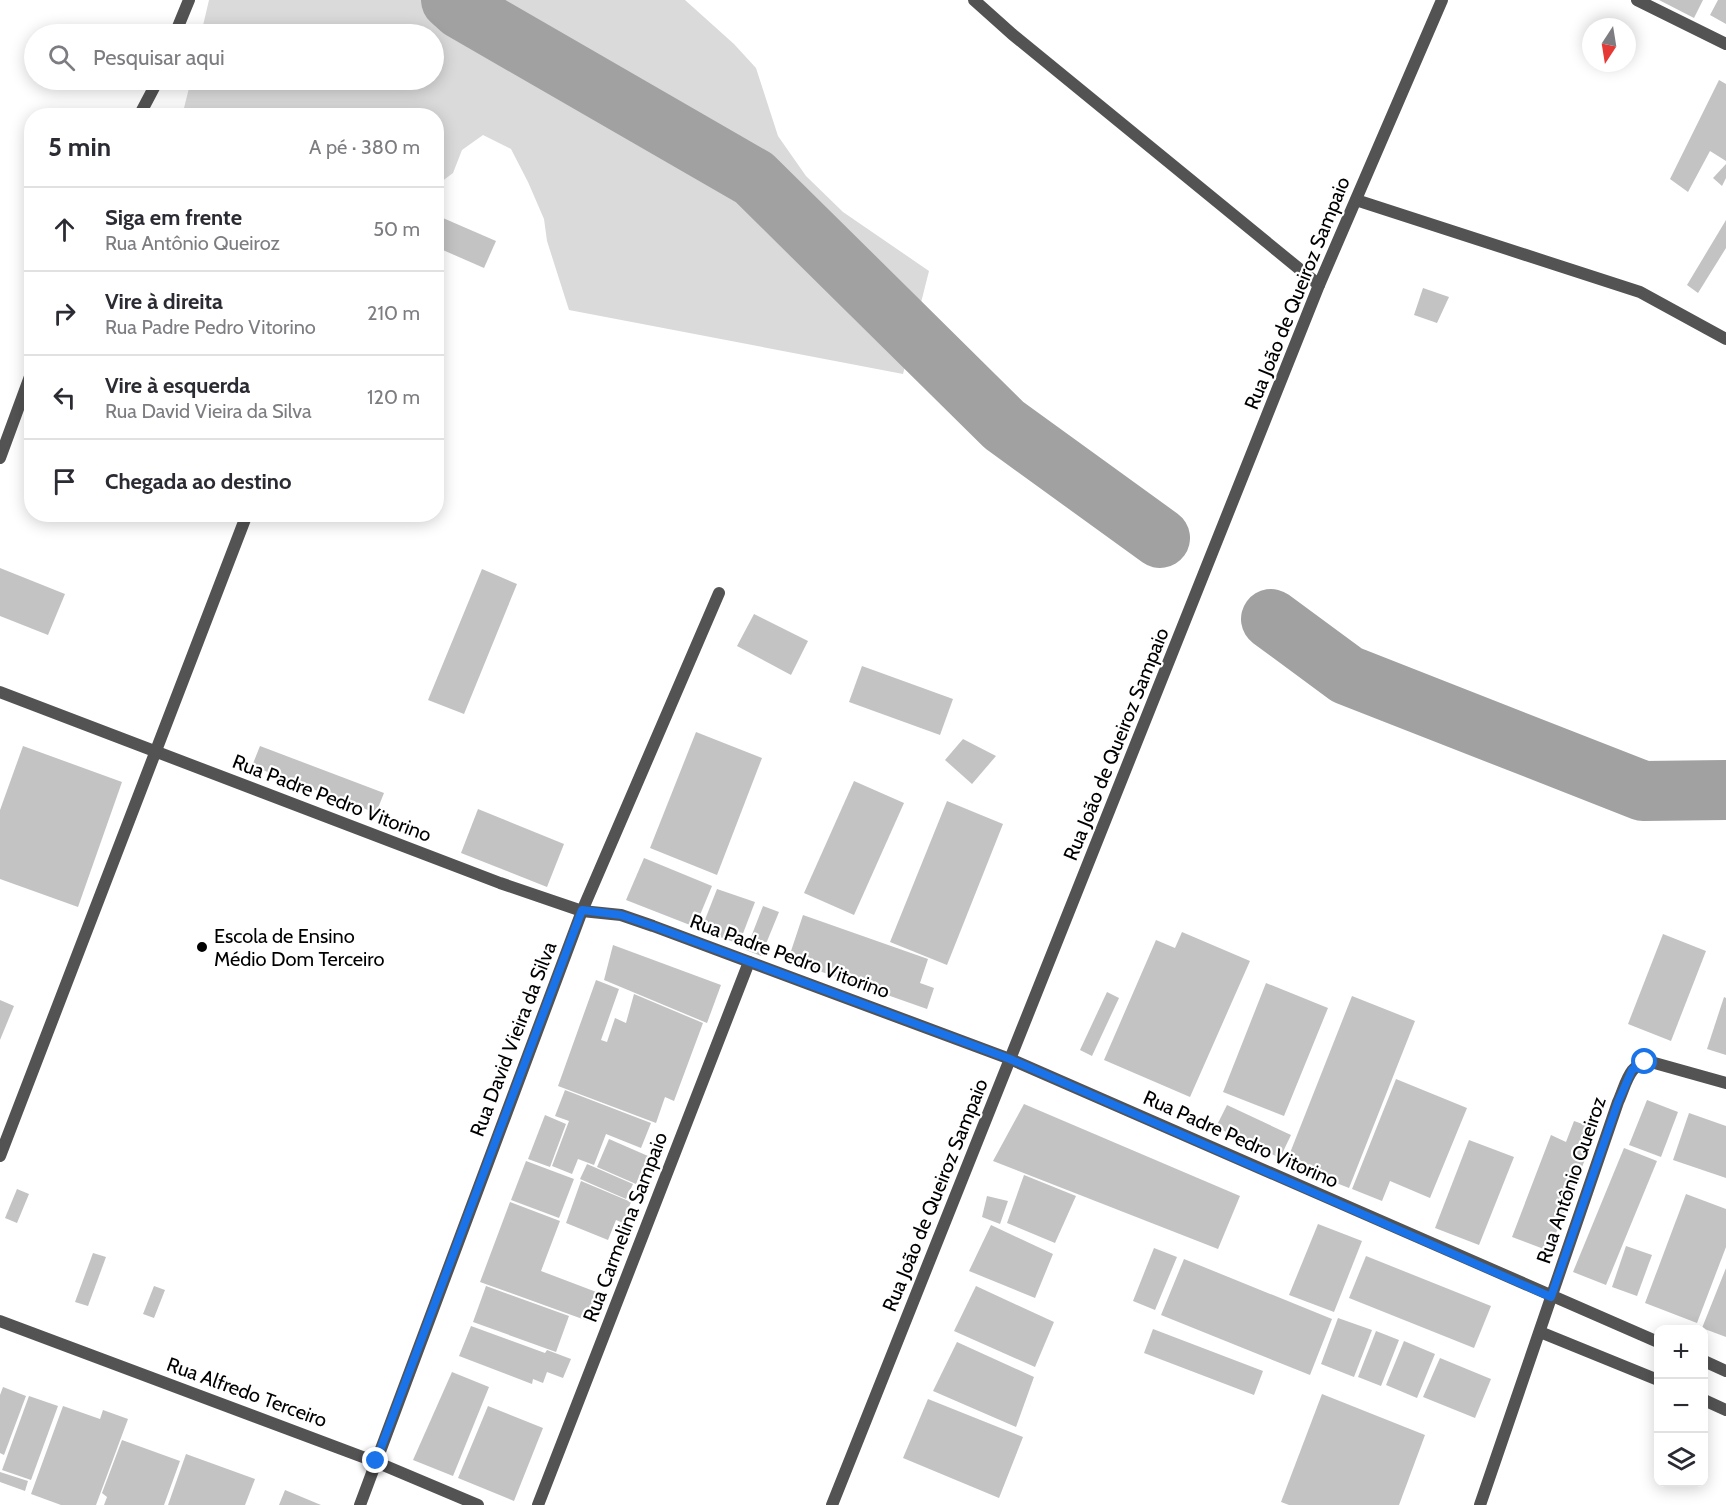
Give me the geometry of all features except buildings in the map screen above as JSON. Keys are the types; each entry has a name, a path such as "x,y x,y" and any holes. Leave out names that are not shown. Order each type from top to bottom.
{"street":[{"path":"179,24 189,0"},
{"path":"974,0 1012,34 1319,285"},
{"name":"Rua João de Queiroz Sampaio","path":"832,1505 1319,285 1442,0"},
{"path":"1636,0 1726,44"},
{"path":"143,108 153,90"},
{"path":"1356,200 1640,292 1726,339"},
{"path":"0,458 24,393"},
{"path":"0,1156 244,522"},
{"name":"Rua David Vieira da Silva","path":"360,1505 582,910 719,593"},
{"name":"Rua Padre Pedro Vitorino","path":"0,692 500,884 582,910 632,919 1010,1059 1551,1297 1654,1340"},
{"name":"Rua Carmelina Sampaio","path":"538,1505 749,962"},
{"name":"Rua Antônio Queiroz","path":"1480,1505 1632,1070 1638,1064 1651,1062 1726,1083"},
{"name":"Rua Alfredo Terceiro","path":"0,1321 376,1461 478,1505"},
{"path":"1540,1332 1657,1379"},
{"path":"1708,1363 1726,1371"},
{"path":"1708,1402 1726,1410"}],"shaded area":[{"path":"209,0 685,0 734,44 756,68 778,136 806,176 843,212 929,271 903,374 569,310 547,241 544,219 511,149 483,135 462,150 453,173 444,180 444,108 184,108 188,90 444,90 444,24 203,24"}],"waterway":[{"path":"451,0 461,9 754,178 1004,425 1160,538"},
{"path":"1271,619 1347,675 1643,791 1726,790"}],"place":[{"name":"Escola de Ensino Médio Dom Terceiro","path":"202,947"}],"route":[{"path":"376,1461 582,910 621,915 653,926 1010,1059 1551,1297 1618,1102 1632,1070 1638,1064 1645,1062"}]}
